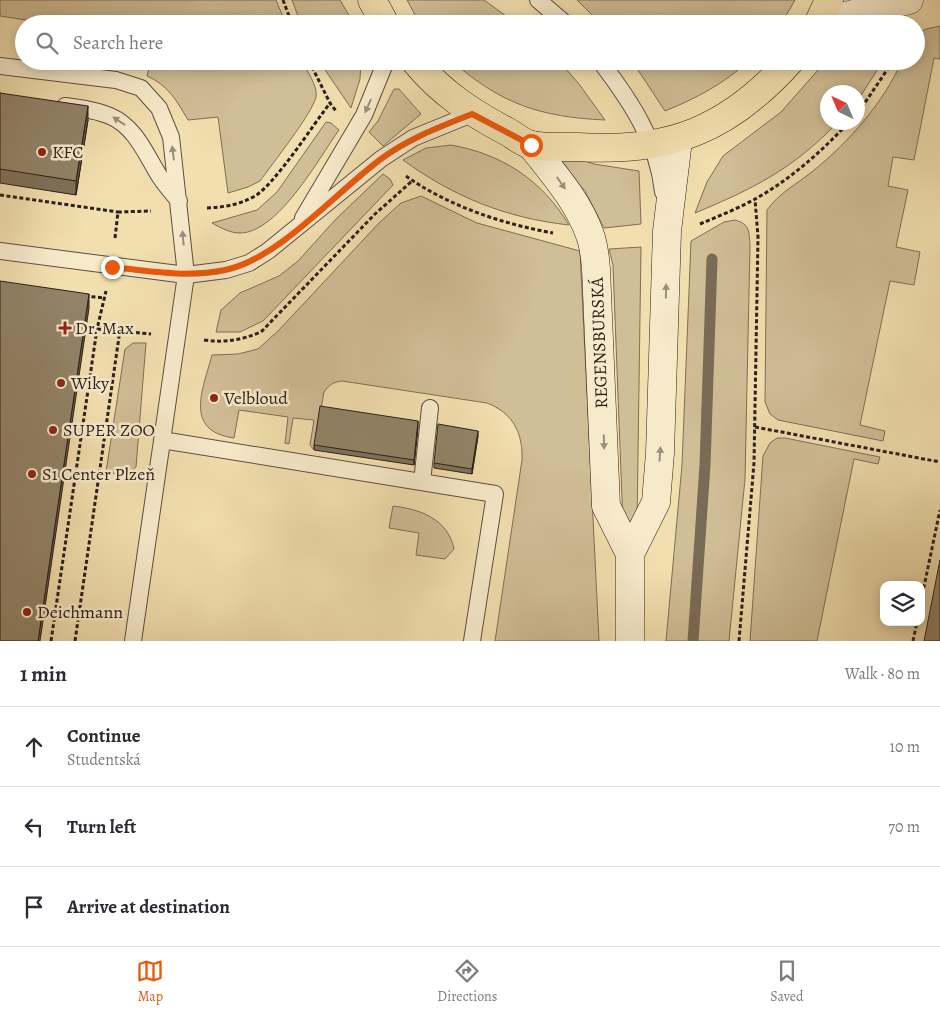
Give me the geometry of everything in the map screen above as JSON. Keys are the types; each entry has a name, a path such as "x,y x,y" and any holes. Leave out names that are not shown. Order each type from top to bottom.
{"main road":[{"path":"372,0 380,15"},
{"path":"822,15 829,0"},
{"path":"852,15 909,0"},
{"path":"423,70 442,90 472,114 531,145 606,149 678,140 714,124 744,105 772,82 782,70"},
{"name":"REGENSBURSKÁ","path":"630,641 630,554 656,502 660,452 667,231 678,140"},
{"name":"REGENSBURSKÁ","path":"531,145 574,203 591,236 596,269 606,506 630,554"}],"lane":[{"path":"538,0 556,15"},
{"path":"0,66 15,68"},
{"path":"33,70 116,80 141,88 159,108 172,137 186,275 133,641"},
{"path":"296,229 364,115 382,70"},
{"path":"606,70 639,117 652,144 662,175 667,231"},
{"path":"46,104 92,110 111,116 127,126 138,139 180,206"},
{"path":"0,251 112,267 186,275 226,270 249,263 296,229 397,148 413,138 472,114"},
{"path":"422,482 430,408"},
{"path":"162,440 495,494 472,641"}],"path":[{"path":"283,0 289,15"},
{"path":"0,195 118,212 180,206 232,206 256,195 283,166 330,103 314,70"},
{"path":"865,103 887,70"},
{"path":"97,329 224,342 243,340 261,332 376,214 412,181"},
{"path":"739,641 754,463 758,237 755,199"},
{"path":"51,641 97,329 112,267 118,212"},
{"path":"76,294 105,298"},
{"path":"75,641 120,330"},
{"path":"755,427 940,462"},
{"path":"925,582 940,510"},
{"path":"913,641 916,626"}],"shaded area":[{"path":"0,0 276,0 282,15 15,15 15,18 0,16"},
{"path":"292,0 340,0 349,15 298,15"},
{"path":"407,0 484,0 505,15 415,15"},
{"path":"577,0 795,0 786,15 592,15"},
{"path":"940,26 940,59 934,58 914,160 893,157 888,186 908,190 896,247 920,252 914,285 890,281 860,425 885,431 883,441 778,420 770,414 765,402 767,210 788,189 826,160 856,130 865,130 865,120 885,92 898,70 925,70 925,30"},
{"path":"149,70 307,70 314,83 316,97 300,127 260,181 228,193 218,117 188,120 176,100 166,89 147,76"},
{"path":"325,70 360,70 360,79 351,108"},
{"path":"463,70 567,70 605,120 561,116 522,105 487,88"},
{"path":"638,70 738,70 709,90 665,111"},
{"path":"818,70 877,70 865,89 865,85 820,85 820,130 830,130 804,153 771,176 754,186 695,213 707,182 723,156 781,112"},
{"path":"394,89 399,89 421,114 383,146 369,132 378,121"},
{"path":"326,122 331,123 339,130 296,192 269,221 254,230 240,233 229,231 212,223 257,210 277,192"},
{"path":"451,145 487,155 504,162 519,172 546,195 569,225 524,217 482,204 442,185 403,160 426,148"},
{"path":"567,155 594,164 639,171 641,224 604,228 585,191 561,164 561,157"},
{"path":"383,174 390,179 393,185 263,321 240,332 216,332 221,310 240,293 279,276 298,261 336,219"},
{"path":"421,196 477,223 580,251 599,641 495,641 522,460 521,441 515,425 504,412 496,407 487,403 339,381 332,384 324,392 314,450 310,445 314,420 293,418 289,444 285,443 288,417 239,410 234,438 218,434 208,427 202,418 200,407 204,381 212,355 238,354 258,349 279,330 379,223 401,203"},
{"path":"735,220 744,224 748,229 750,245 745,479 729,641 695,641 707,474 714,256 710,257 699,539 689,641 666,641 682,465 691,241 724,222"},
{"path":"641,247 637,524 623,525 613,265 609,249"},
{"path":"133,343 146,343 136,467 126,474 106,472 125,349"},
{"path":"777,438 880,457 878,464 854,459 817,641 750,641 763,456 770,443"},
{"path":"393,506 403,507 431,517 446,530 454,549 445,559 416,555 419,533 389,528"}],"building":[{"name":"KFC","path":"0,93 88,106 76,181 0,169"},
{"name":"S1 Center Plzeň","path":"0,281 89,294 38,641 0,641"},
{"path":"320,406 418,421 414,460 314,445"},
{"path":"438,424 478,431 472,469 434,463"},
{"path":"940,560 940,641 924,641"}],"waterway":[{"path":"693,641 705,465 712,259"}],"place":[{"name":"KFC","path":"42,152"},
{"name":"Dr. Max","path":"65,328"},
{"name":"Wiky","path":"61,383"},
{"name":"Velbloud","path":"214,398"},
{"name":"SUPER ZOO","path":"53,430"},
{"name":"S1 Center Plzeň","path":"32,474"},
{"name":"Deichmann","path":"27,612"}],"route":[{"path":"112,267 186,275 226,270 249,263 296,229 381,159 413,138 472,114 531,145"}]}
